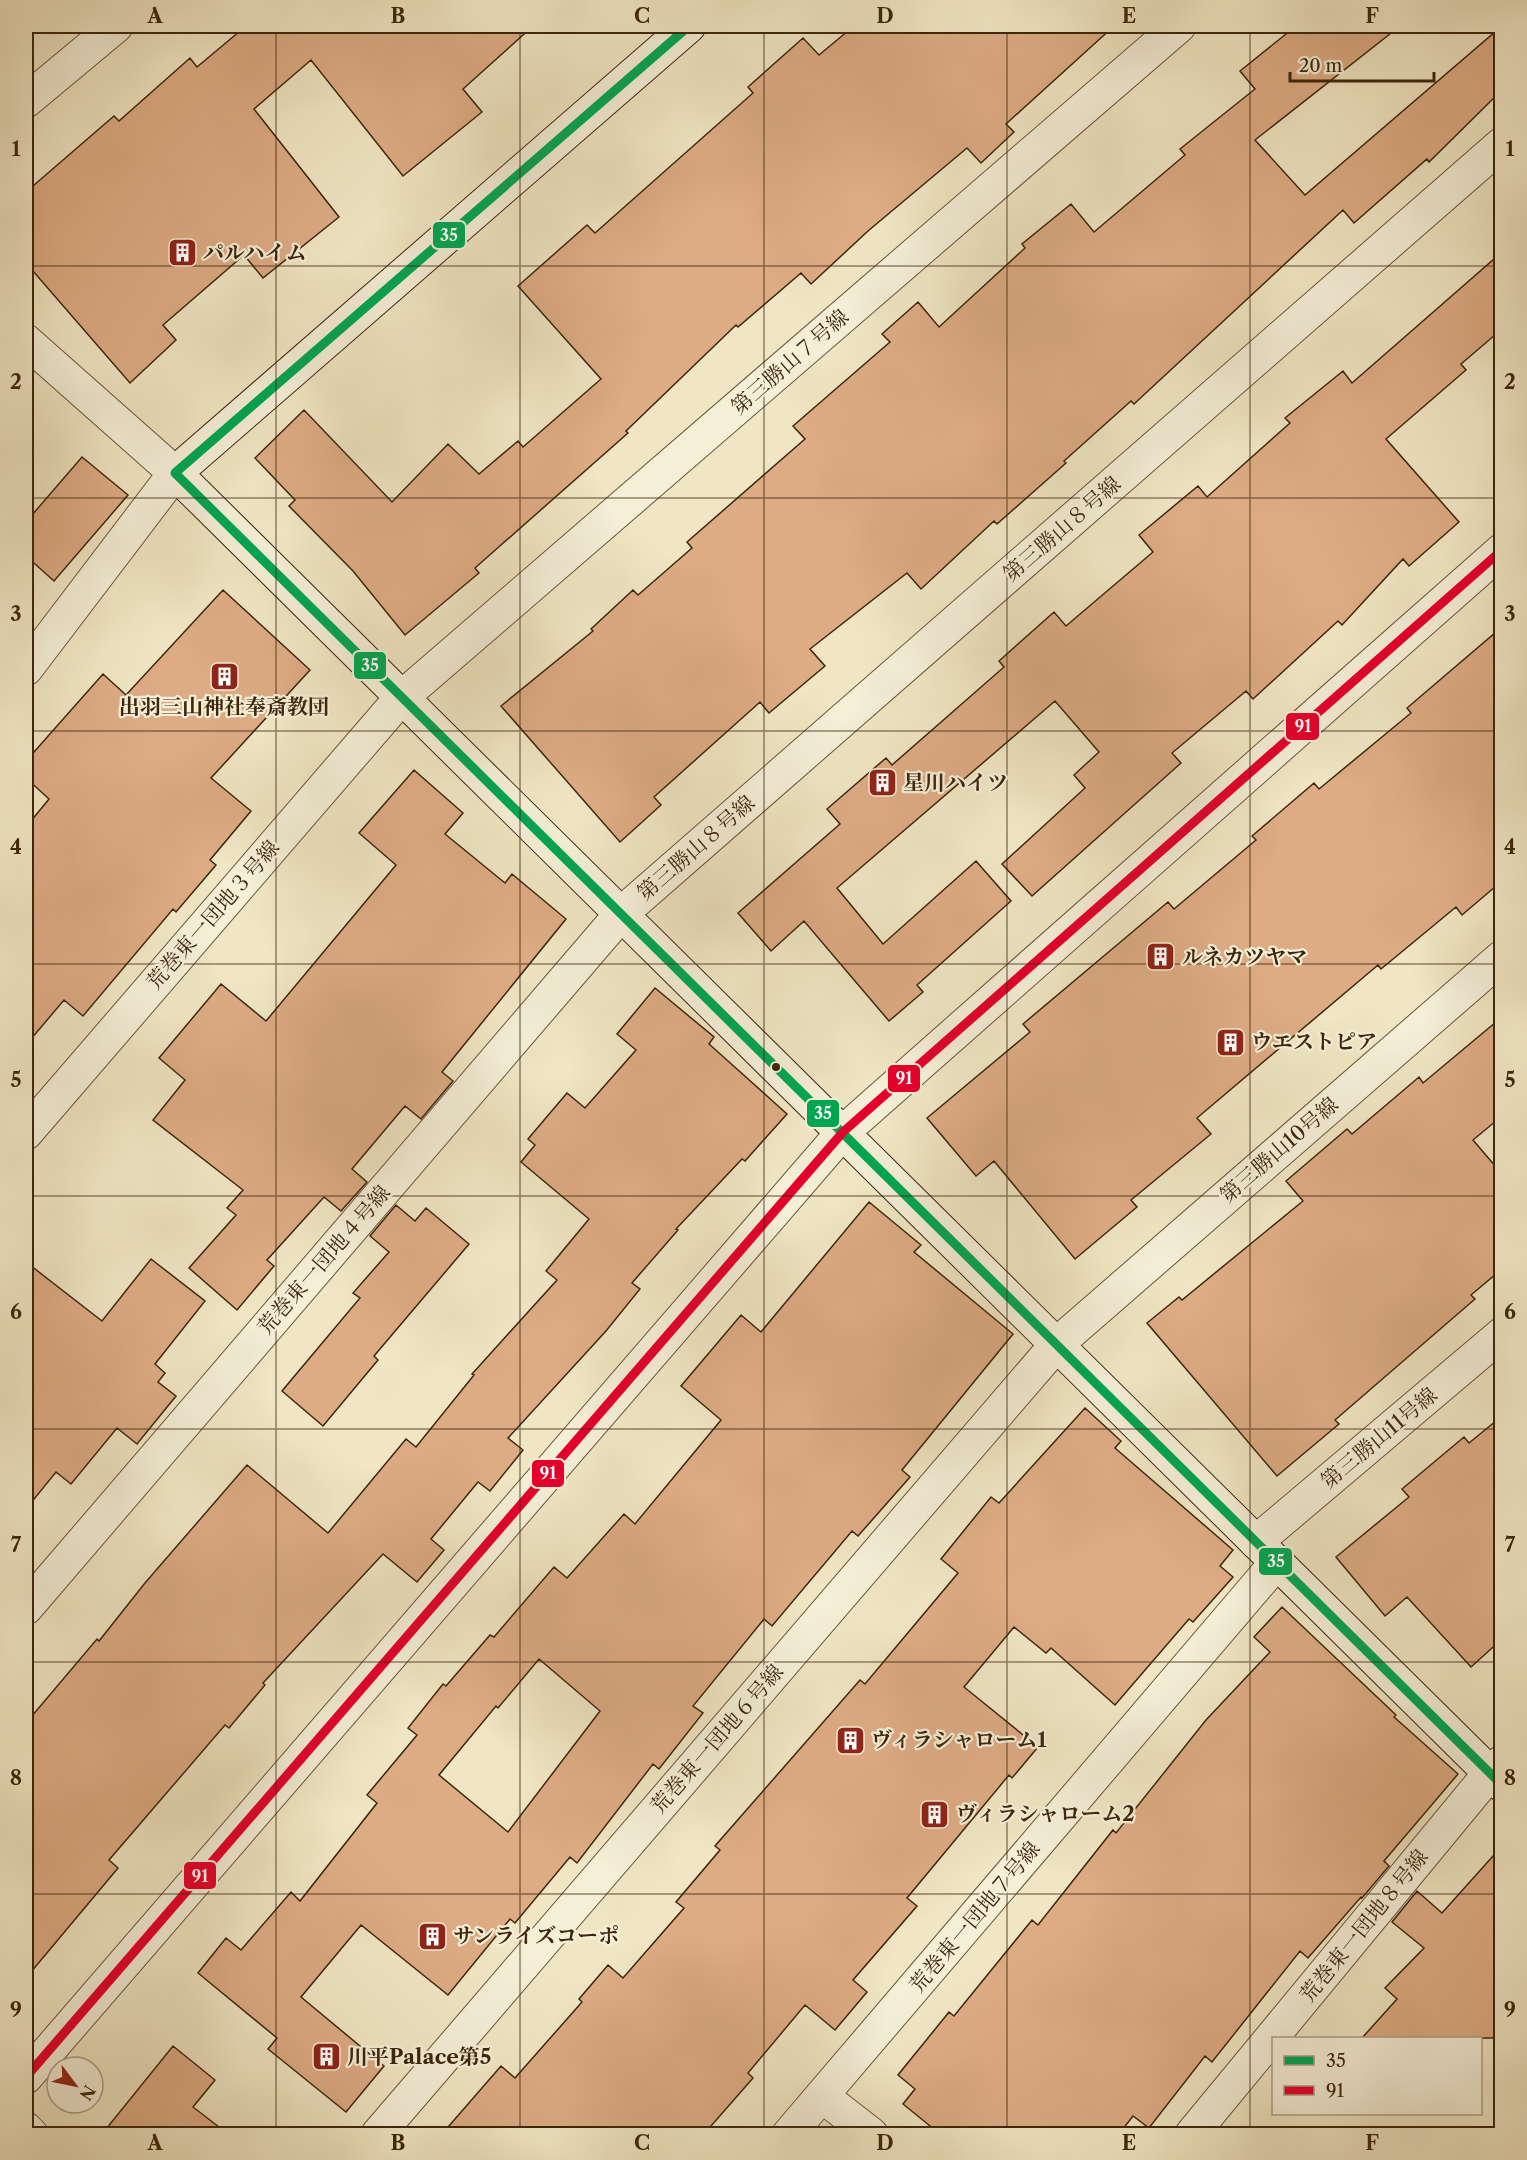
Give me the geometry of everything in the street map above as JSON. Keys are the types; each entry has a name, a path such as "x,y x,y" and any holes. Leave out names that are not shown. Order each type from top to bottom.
{"street":[{"path":"26,101 116,26"},
{"path":"26,669 175,473 689,26"},
{"name":"第三勝山７号線","path":"401,698 1179,26"},
{"name":"第三勝山８号線","path":"622,913 1502,144"},
{"path":"26,341 175,473 1267,1552 1498,1773"},
{"path":"26,2077 843,1132 1502,550"},
{"name":"荒巻東一団地３号線","path":"26,1133 401,698"},
{"name":"荒巻東一団地４号線","path":"26,1608 622,913"},
{"name":"第三勝山10号線","path":"1057,1344 1502,957"},
{"name":"第三勝山11号線","path":"1267,1552 1502,1334"},
{"name":"荒巻東一団地６号線","path":"378,2134 1057,1344"},
{"name":"荒巻東一団地７号線","path":"789,2134 1267,1552"},
{"name":"荒巻東一団地８号線","path":"1274,2037 1498,1773"},
{"name":"荒巻東一団地８号線","path":"1192,2134 1272,2040"},
{"path":"822,2096 871,2134"},
{"path":"26,2129 31,2134"}],"building":[{"path":"246,26 533,26 463,89 482,112 403,176 311,60 254,109 339,217 263,278 244,255 163,325 176,340 130,383 26,263 26,192 114,116 119,121 190,58 197,67"},
{"path":"854,26 1114,26 1006,124 1014,132 981,163 967,148 868,231 811,284 801,273 738,327 736,325 626,431 628,433 475,568 479,573 405,635 353,571 289,506 295,500 255,458 304,410 392,502 448,444 479,474 518,441 523,447 601,379 518,286 587,225 595,233 753,93 748,87 803,38 819,55"},
{"path":"1296,26 1400,26 1255,140 1305,195 1502,26 1502,90 1429,162 1427,159 1354,223 1343,210 1134,404 1131,401 1064,461 1066,463 997,524 994,521 921,589 907,573 810,649 825,666 769,713 760,702 654,797 661,805 620,842 501,706 593,631 591,629 633,590 638,595 692,548 687,542 805,439 793,426 890,342 882,334 918,302 939,327 1025,248 1022,244 1071,204 1094,232 1185,155 1180,149 1255,89 1240,71"},
{"path":"1502,252 1502,329 1461,364 1466,370 1386,439 1459,522 1409,566 1403,559 1342,625 1338,621 1253,699 1246,691 1172,753 1181,763 1032,896 1002,864 1085,788 1074,775 1099,752 1055,701 837,888 883,944 976,861 1011,901 917,985 923,992 889,1021 804,921 771,951 738,913 840,824 827,809 886,758 892,765 1004,667 999,661 1054,612 1066,626 1153,552 1139,535 1198,486 1207,497 1290,423 1285,418 1343,371 1352,383"},
{"path":"82,457 128,495 54,581 26,556 26,522"},
{"path":"223,590 310,670 211,778 251,811 210,860 216,865 176,912 173,909 83,1016 64,1000 26,1045 26,827 49,799 26,778 26,761 103,674 126,695"},
{"path":"1502,627 1502,881 1462,915 1456,907 1381,969 1378,965 1197,1118 1211,1134 1131,1200 1137,1207 1075,1259 994,1161 976,1176 927,1118 1030,1032 1023,1024 1168,902 1174,909 1256,840 1252,836 1314,783 1319,789 1411,713 1407,708"},
{"path":"414,770 463,813 445,834 505,883 512,874 566,919 442,1072 453,1081 421,1119 405,1106 352,1169 367,1182 341,1211 324,1197 267,1260 274,1266 237,1310 189,1268 236,1215 227,1208 243,1190 153,1120 185,1080 159,1058 221,984 266,1021 396,865 359,833"},
{"path":"655,988 714,1037 709,1044 787,1114 745,1161 742,1159 676,1229 678,1230 632,1283 640,1289 606,1331 508,1438 523,1450 490,1491 478,1482 431,1539 444,1550 417,1582 383,1554 263,1683 265,1685 229,1728 225,1725 109,1860 118,1868 26,1978 26,1723 97,1639 99,1641 145,1583 247,1465 328,1533 406,1439 416,1447 474,1375 472,1374 557,1280 546,1271 589,1219 521,1162 535,1145 528,1139 567,1093 585,1108 636,1050 617,1034"},
{"path":"1502,1017 1502,1116 1473,1140 1502,1174 1502,1269 1471,1295 1475,1299 1335,1420 1339,1424 1277,1476 1147,1323 1179,1297 1182,1300 1303,1201 1286,1181 1347,1129 1352,1134 1419,1077 1423,1083"},
{"path":"869,1202 921,1245 914,1252 1013,1334 902,1470 910,1477 858,1536 852,1531 772,1626 764,1619 693,1706 703,1713 659,1769 653,1764 577,1863 570,1857 515,1923 510,1919 448,1995 361,1925 301,1997 384,2066 346,2112 268,2049 277,2038 198,1973 226,1938 241,1950 291,1892 300,1901 377,1803 367,1795 417,1735 408,1728 443,1684 446,1686 490,1635 494,1637 554,1567 567,1578 624,1514 635,1524 721,1420 681,1386 741,1315 761,1332","holes":["539,1659 600,1711 508,1832 439,1775 496,1706 498,1708"]},
{"path":"396,1205 415,1221 426,1208 469,1244 374,1356 378,1360 323,1426 282,1391 360,1298 353,1293 389,1252 370,1236"},
{"path":"151,1259 205,1301 155,1364 165,1373 158,1382 176,1396 137,1444 117,1428 71,1484 56,1472 26,1509 26,1262 102,1321"},
{"path":"1085,1408 1121,1441 1115,1448 1233,1550 1220,1566 1233,1577 1193,1622 1189,1619 1115,1705 1051,1648 1046,1653 1014,1627 964,1687 1038,1747 1012,1778 1009,1775 907,1898 917,1906 853,1980 867,1992 835,2030 805,2005 748,2073 753,2078 704,2134 442,2134 501,2066 515,2078 582,2002 579,1999 608,1965 623,1978 684,1908 676,1902 720,1850 715,1846 860,1680 865,1684 958,1573 941,1559 991,1497 999,1503"},
{"path":"1502,1416 1502,1639 1471,1667 1407,1597 1385,1616 1336,1557 1409,1497 1402,1489 1464,1437 1469,1443"},
{"path":"1282,1607 1396,1715 1394,1717 1458,1774 1384,1861 1389,1866 1362,1898 1308,1958 1300,1951 1212,2062 1205,2056 1149,2128 1133,2116 1119,2134 940,2134 903,2104 915,2089 898,2075 949,2012 954,2016 1032,1920 1038,1925 1113,1830 1116,1833 1206,1720 1270,1652 1254,1637"},
{"path":"1502,1846 1502,2038 1363,2037 1397,1999 1385,1988 1424,1948 1392,1922 1417,1891 1442,1913"},
{"path":"173,2046 215,2080 193,2107 228,2134 102,2134"}],"transit line":[{"name":"35","path":"689,26 175,473 1502,1785"},
{"name":"91","path":"26,2077 843,1132 1502,550"}],"place":[{"name":"パルハイム","path":"182,253"},
{"name":"出羽三山神社奉斎教団","path":"224,676"},
{"name":"星川ハイツ","path":"882,783"},
{"name":"ルネカツヤマ","path":"1161,957"},
{"name":"ウエストピア","path":"1230,1042"},
{"name":"ヴィラシャローム1","path":"850,1740"},
{"name":"ヴィラシャローム2","path":"935,1814"},
{"name":"サンライズコーポ","path":"432,1936"},
{"name":"川平Palace第5","path":"326,2057"}]}
